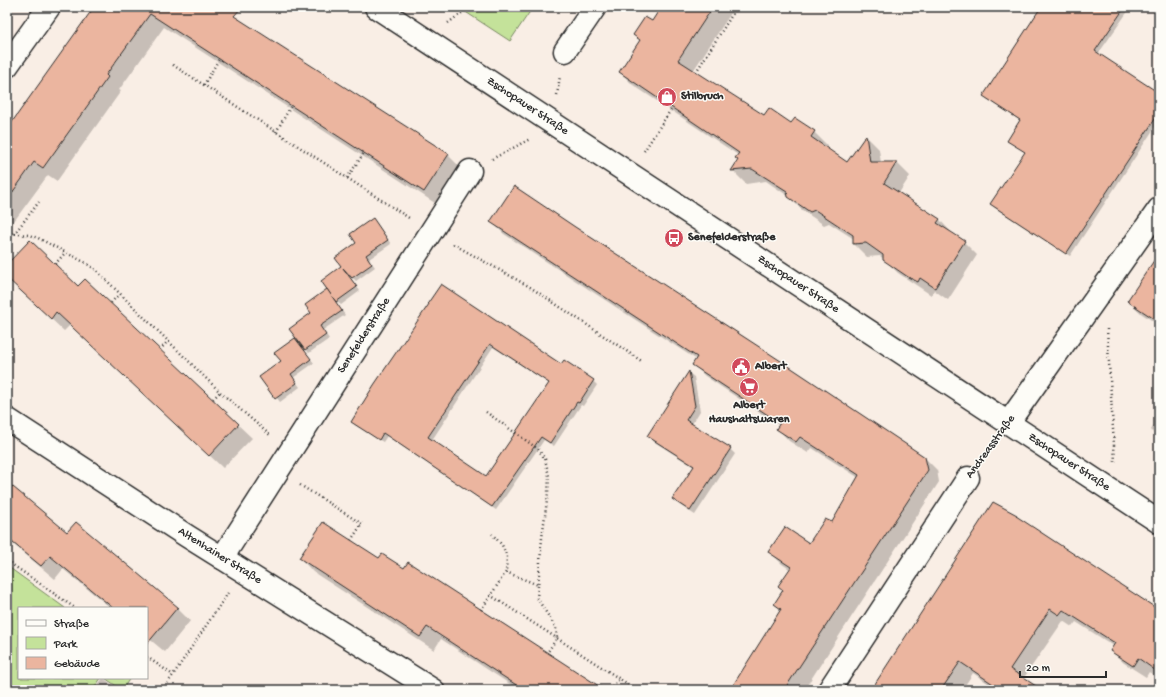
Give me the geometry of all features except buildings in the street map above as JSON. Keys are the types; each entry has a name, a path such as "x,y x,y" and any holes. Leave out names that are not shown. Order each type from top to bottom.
{"street":[{"path":"7,66 48,7"},
{"name":"Zschopauer Straße","path":"376,7 1159,522"},
{"path":"565,51 595,7"},
{"name":"Senefelderstraße","path":"222,558 470,171"},
{"name":"Andreasstraße","path":"1008,423 1159,209"},
{"name":"Altenhainer Straße","path":"7,419 187,536 433,690"},
{"name":"Andreasstraße","path":"829,690 968,478"}],"path":[{"path":"696,72 738,7"},
{"path":"204,85 219,59"},
{"path":"174,65 432,232 530,287 643,362"},
{"path":"276,132 291,106"},
{"path":"629,173 672,108"},
{"path":"470,171 530,139"},
{"path":"347,178 364,152"},
{"path":"14,234 39,202"},
{"path":"7,233 29,235 38,238 86,263 96,270 220,392 290,453"},
{"path":"55,264 65,253"},
{"path":"1105,287 1118,495"},
{"path":"111,303 119,294"},
{"path":"160,350 168,341"},
{"path":"213,399 220,392"},
{"path":"486,412 538,449 545,459 549,476 537,598 556,628 557,638 547,653"},
{"name":"Andreasstraße","path":"968,478 1008,423"},
{"path":"278,471 362,524 351,540"},
{"path":"481,610 506,572 507,556 502,545 492,534"},
{"path":"7,561 74,607"},
{"path":"163,690 243,571"},
{"path":"506,572 538,585"},
{"path":"490,595 637,690"},
{"path":"148,658 174,675"},
{"path":"610,690 619,679"}],"green space":[{"path":"458,7 533,7 510,41"},
{"path":"7,566 64,607 18,607 18,679 100,679 93,690 7,690"},
{"path":"106,679 129,679 122,690"}],"place":[{"name":"Stilbruch","path":"667,97"},
{"name":"Senefelderstraße","path":"674,238"},
{"name":"Albert","path":"741,367"},
{"name":"Albert Haushaltswaren","path":"749,387"}]}
